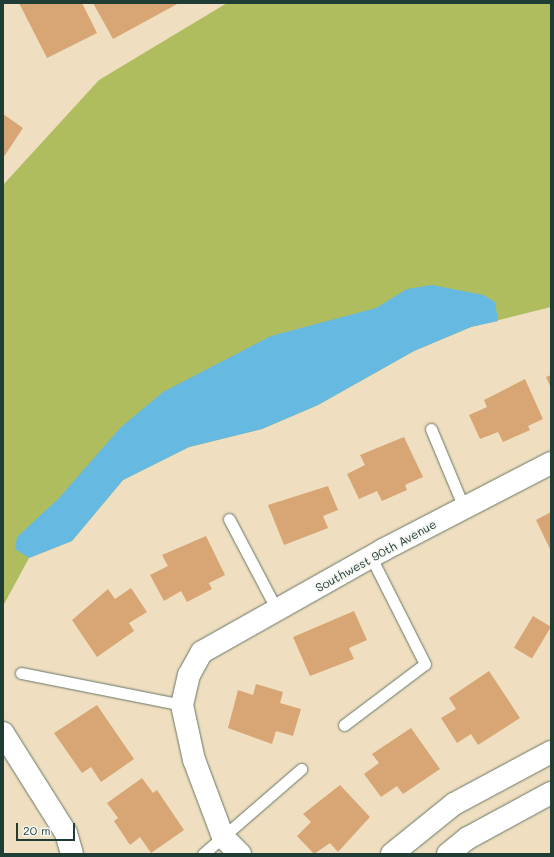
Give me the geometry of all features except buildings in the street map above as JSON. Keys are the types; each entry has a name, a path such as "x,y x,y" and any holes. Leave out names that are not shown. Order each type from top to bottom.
{"street":[{"name":"Southwest 90th Avenue","path":"182,706 189,675 202,652 371,557 551,463"},
{"path":"182,706 194,760 222,837 240,854"},
{"path":"3,733 66,833 72,854"},
{"path":"392,854 454,804 551,752"},
{"path":"448,854 468,838 551,793"}],"lane":[{"path":"431,429 464,508"},
{"path":"229,519 277,610"},
{"path":"344,725 425,664 371,557"},
{"path":"21,673 182,706"},
{"path":"203,854 302,769"}],"green space":[{"path":"227,3 551,3 551,307 471,327 414,351 318,405 262,429 189,447 123,480 72,541 29,558 3,606 3,185 99,80"}],"water":[{"path":"432,285 483,295 495,302 498,321 471,327 414,351 318,405 262,429 189,447 123,480 72,541 29,558 15,549 17,537 59,498 121,427 163,392 271,336 376,308 407,289"}]}
